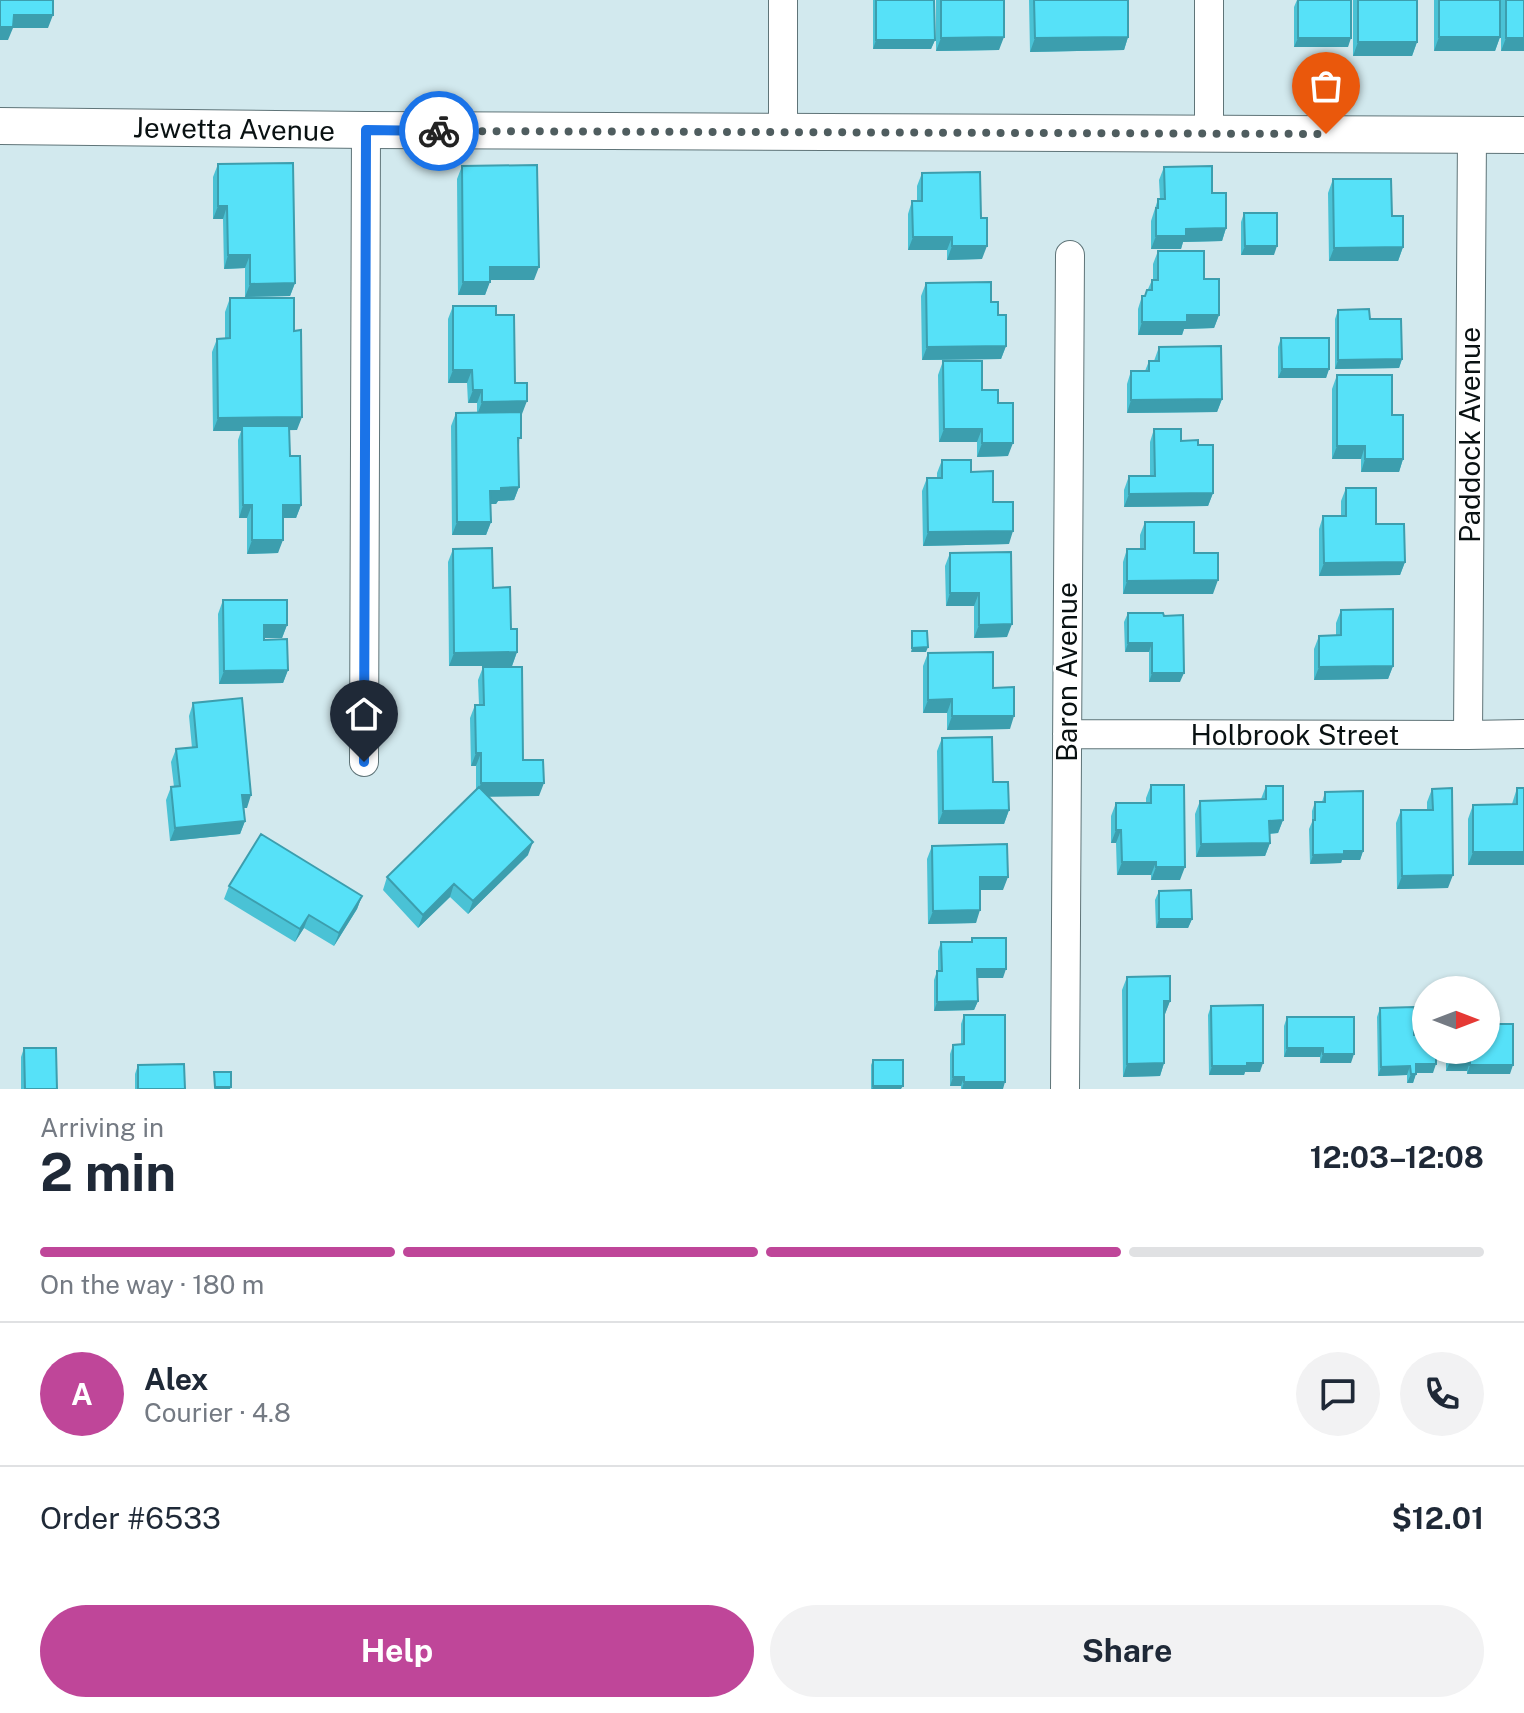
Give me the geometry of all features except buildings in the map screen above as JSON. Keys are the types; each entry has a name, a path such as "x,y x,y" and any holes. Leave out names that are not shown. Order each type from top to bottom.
{"street":[{"path":"783,0 783,132"},
{"path":"1209,0 1209,134"},
{"name":"Jewetta Avenue","path":"0,126 1524,135"},
{"path":"364,762 366,130"},
{"name":"Paddock Avenue","path":"1468,735 1472,135"},
{"name":"Baron Avenue","path":"1065,1089 1070,255"},
{"name":"Holbrook Street","path":"1067,734 1524,734"}],"way so far":[{"path":"439,131 1326,134"}],"route":[{"path":"364,762 366,130 439,131"}]}
